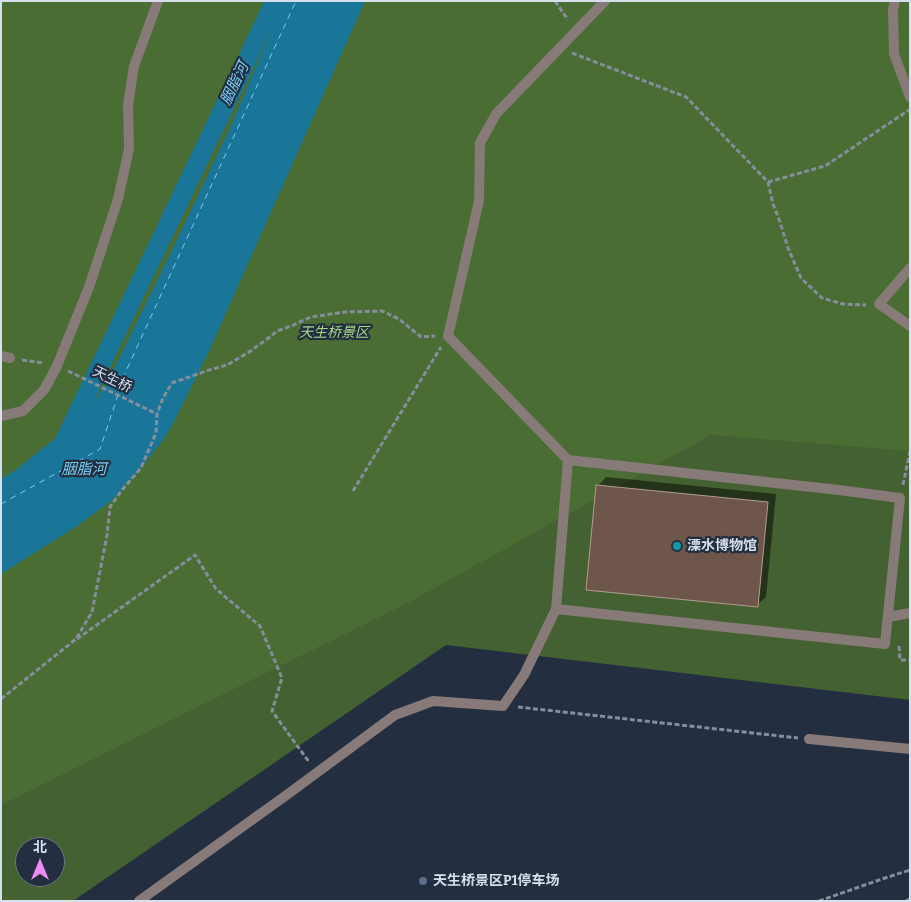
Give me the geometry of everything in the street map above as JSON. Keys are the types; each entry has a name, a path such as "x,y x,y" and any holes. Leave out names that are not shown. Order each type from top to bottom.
{"lane":[{"path":"1,416 23,411 44,390 57,366 89,287 118,199 129,149 128,105 134,66 158,1"},
{"path":"556,609 885,644 900,498 568,460 448,336 479,201 480,143 496,114 605,1"},
{"path":"895,1 893,10 894,54 910,96"},
{"path":"910,268 879,304 910,326"},
{"path":"139,901 395,715 433,701 503,706 524,675 556,609 568,460"},
{"path":"888,617 910,614"},
{"path":"809,739 910,749"}],"path":[{"path":"555,1 575,31"},
{"path":"559,48 686,97 768,182 773,204 788,248 801,278 822,298 843,304 879,304"},
{"path":"768,182 825,166 910,110"},
{"path":"76,639 92,612 110,507 140,468 156,433 157,414 163,398 172,383 227,365 249,352 276,331 310,317 345,312 382,312 399,319 422,337 448,336"},
{"path":"354,491 448,336"},
{"name":"天生桥","path":"6,357 57,366 157,414"},
{"path":"900,498 910,451"},
{"path":"1,699 76,639 195,555 216,589 260,626 282,678 272,711 317,772"},
{"path":"503,706 809,739"},
{"path":"819,901 910,870"},
{"path":"906,901 910,900"}],"green space":[{"name":"天生桥景区","path":"1,1 910,1 910,700 446,645 73,901 1,901"},
{"name":"天生桥景区","path":"1,1 910,1 910,451 711,435 413,600 1,805"}],"water":[{"name":"胭脂河","path":"284,1 365,1 209,351 176,418 164,439 111,501 77,526 1,574 1,479 13,472 73,424 93,403 108,381 229,130"}],"building":[{"name":"溧水博物馆","path":"596,485 768,502 758,607 586,590"}],"waterway":[{"name":"胭脂河","path":"61,448 275,1"}],"ferry route":[{"path":"1,504 100,449 126,371 296,1"}],"place":[{"name":"溧水博物馆","path":"677,546"},
{"name":"天生桥景区P1停车场","path":"423,881"}]}
